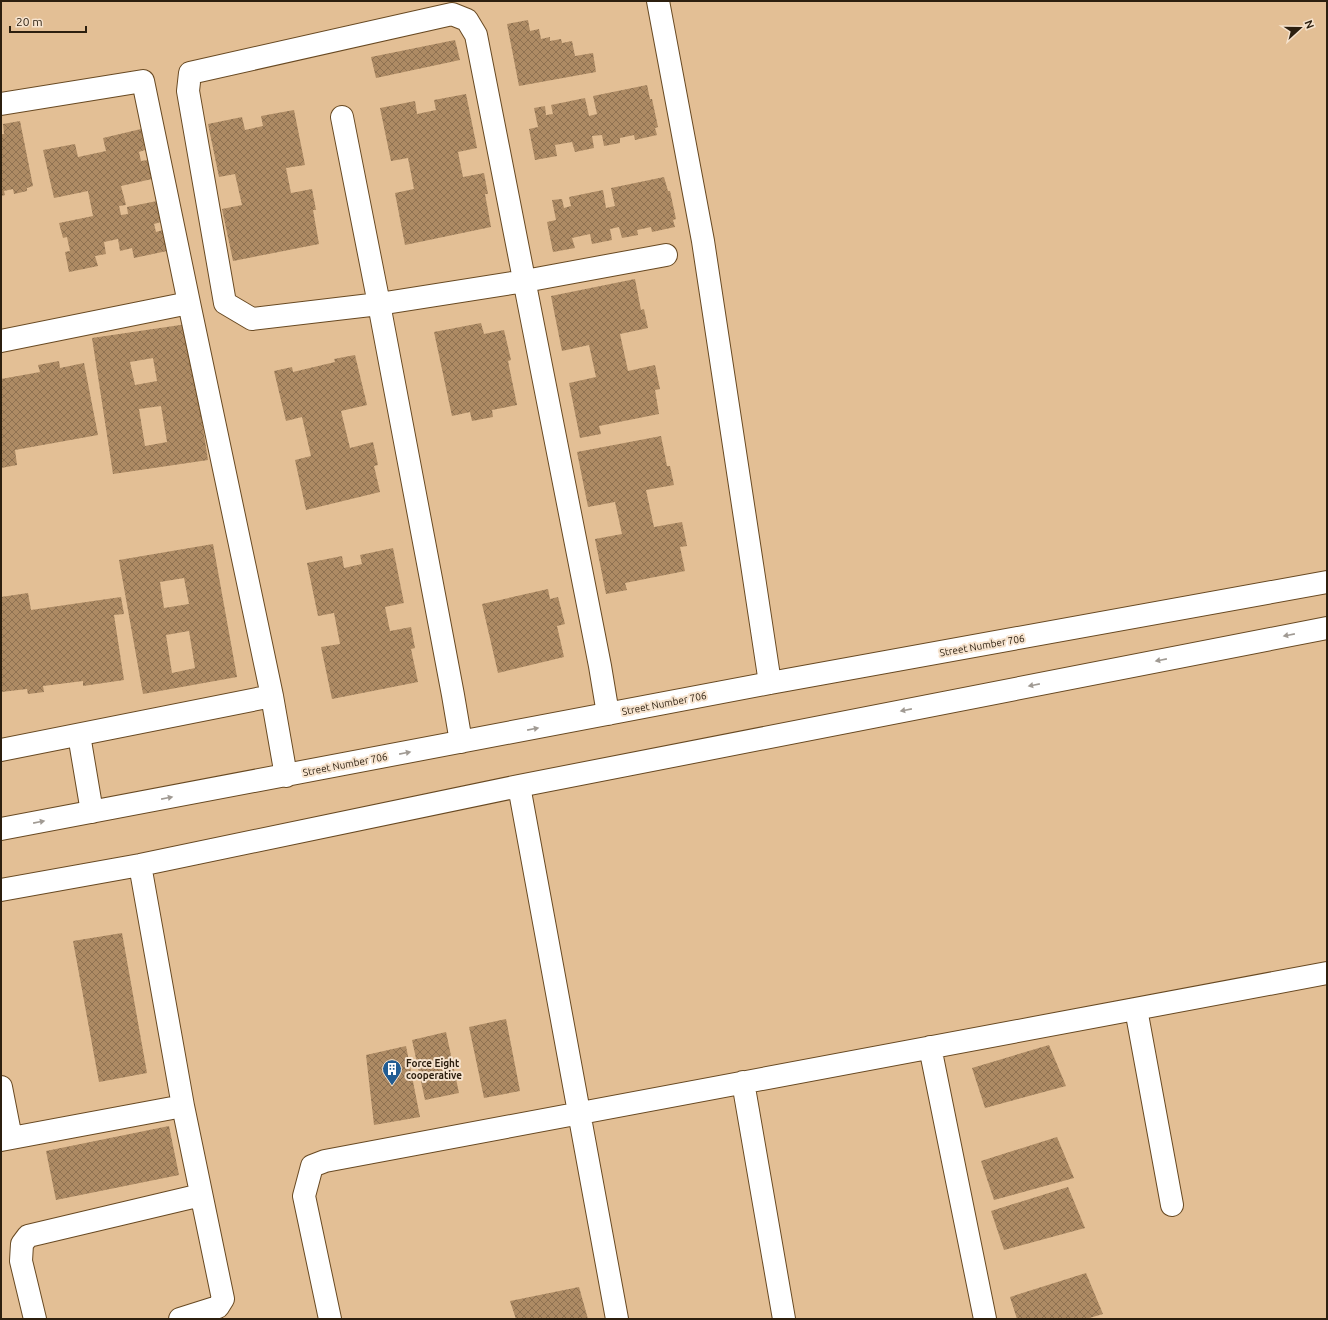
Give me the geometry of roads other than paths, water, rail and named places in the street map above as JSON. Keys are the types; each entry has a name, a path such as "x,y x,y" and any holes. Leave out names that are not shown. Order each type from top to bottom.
{"street":[{"path":"658,1 702,241 770,683"},
{"path":"608,714 597,650 525,281 476,35 467,20 452,14 190,73 188,90 225,303 252,320 379,304 525,281 666,255"},
{"path":"1,104 143,81 272,696 286,776"},
{"path":"342,117 379,304 461,742"},
{"path":"1,341 189,303"},
{"name":"Street Number 706","path":"1,829 770,683 1327,582"},
{"path":"1,890 140,865 519,786 1327,628"},
{"path":"1,750 272,696"},
{"path":"80,735 92,812"},
{"path":"519,786 618,1319"},
{"path":"140,865 183,1106 223,1299 218,1307 180,1319"},
{"path":"330,1319 304,1196 312,1166 325,1161 1327,973"},
{"path":"1136,1009 1172,1204"},
{"path":"930,1047 985,1319"},
{"path":"743,1082 784,1319"},
{"path":"1,1087 6,1139 183,1106"},
{"path":"35,1319 22,1261 22,1244 28,1236 201,1196"}],"place":[{"name":"Force Eight cooperative","path":"392,1086"}]}
